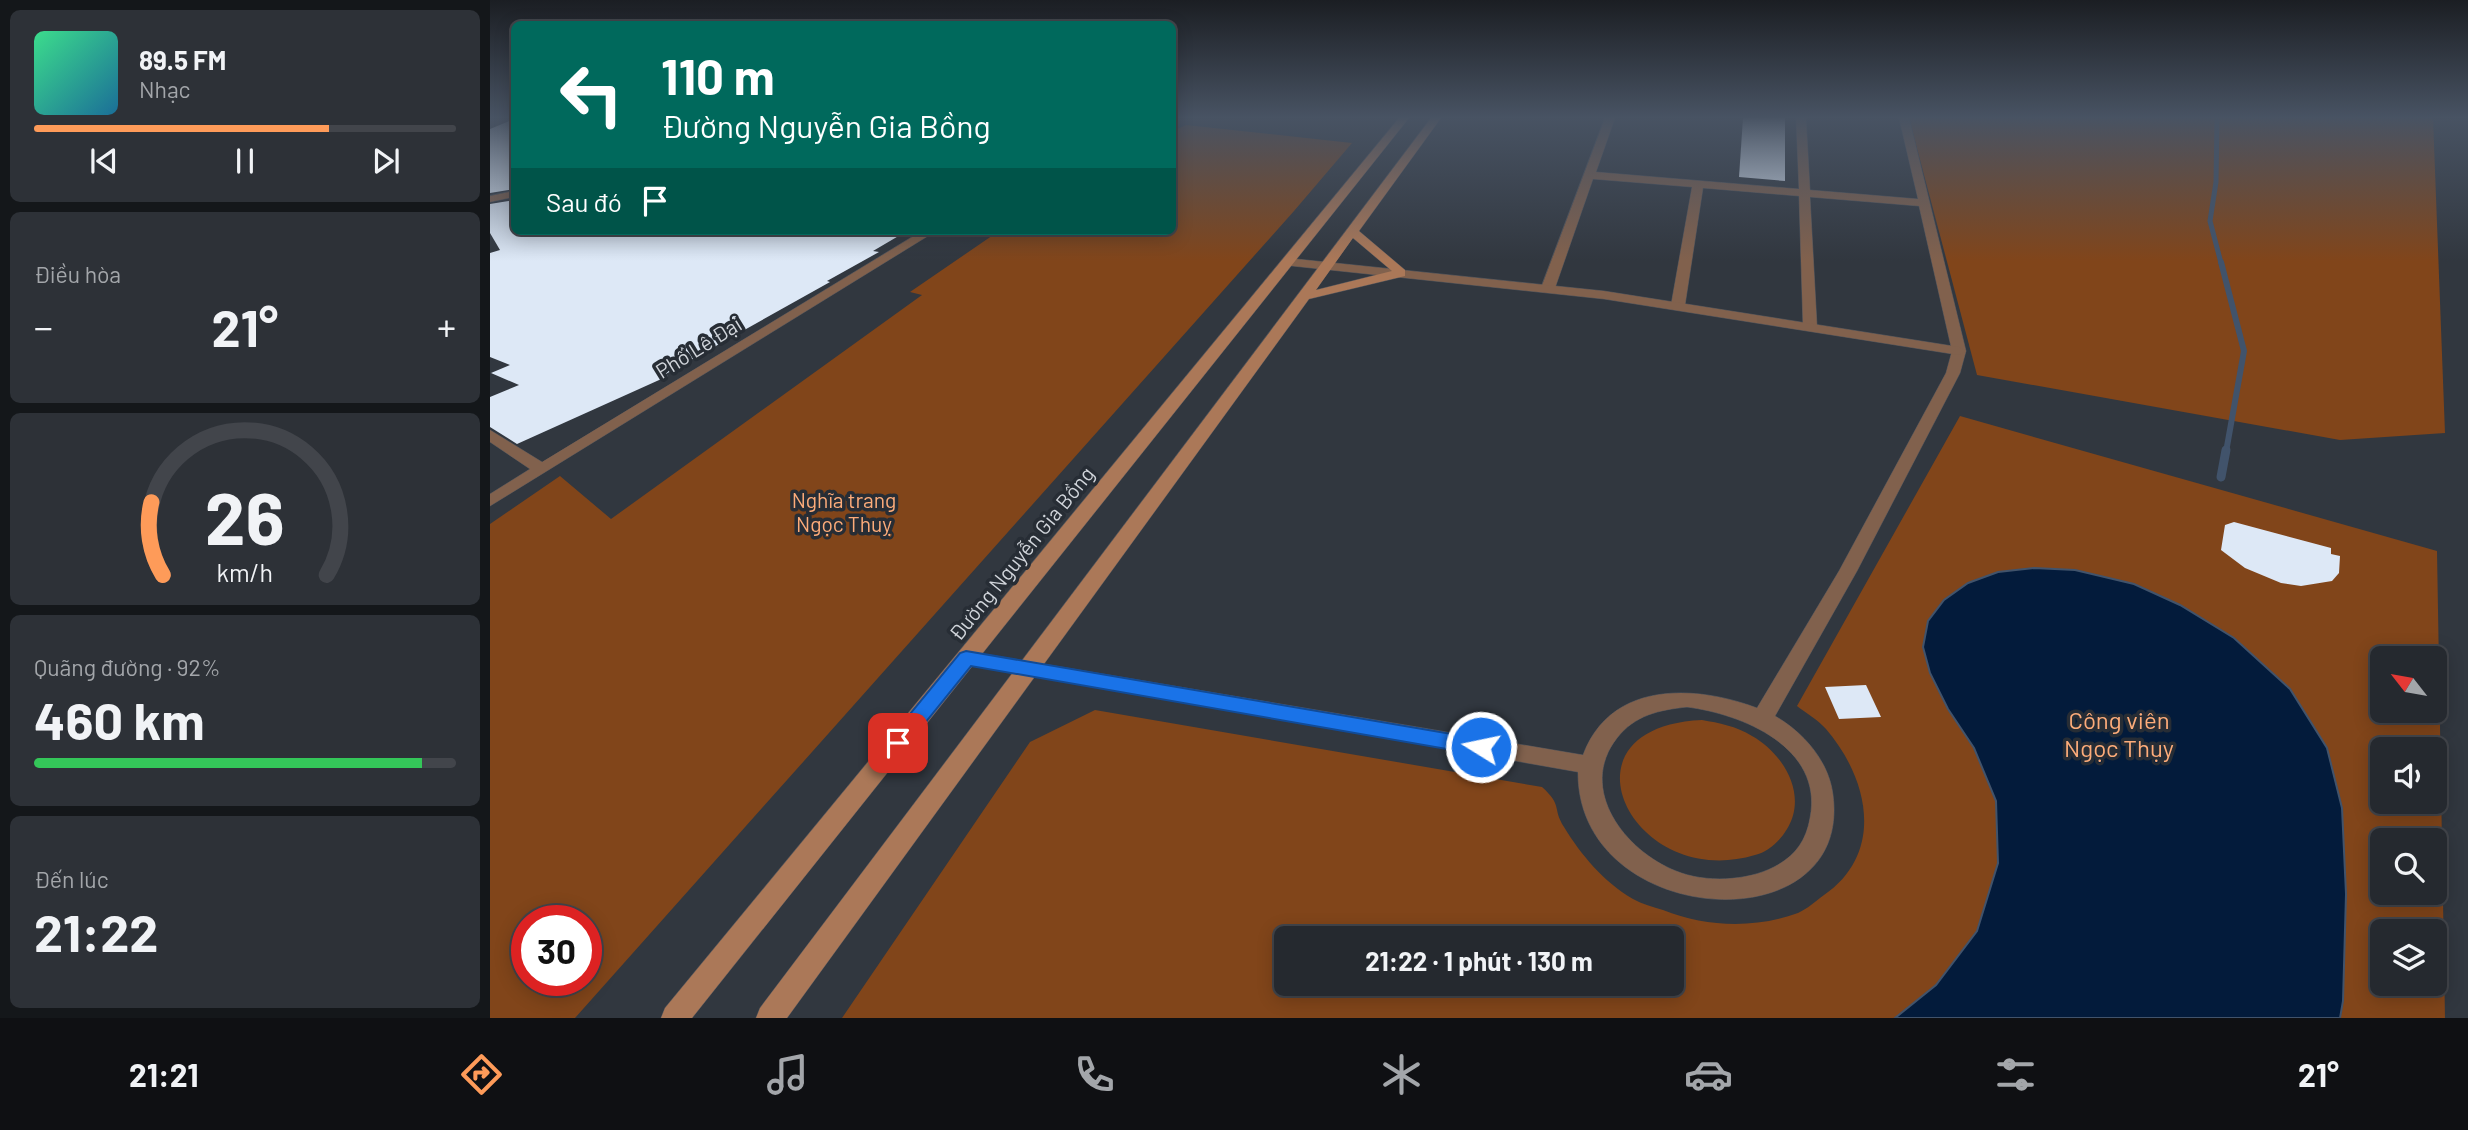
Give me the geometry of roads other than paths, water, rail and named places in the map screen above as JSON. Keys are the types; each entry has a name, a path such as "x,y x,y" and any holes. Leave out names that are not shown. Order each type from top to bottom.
{"main road":[{"name":"Đường Nguyễn Gia Bồng","path":"675,1018 1365,166"},
{"path":"770,1018 1401,166"},
{"path":"1352,231 1401,273"},
{"path":"1304,297 1401,273"}],"street":[{"path":"1548,288 1592,166"},
{"path":"1803,166 1810,326"},
{"path":"1762,719 1848,571 1953,373 1959,351 1916,166"},
{"path":"1589,175 1925,203"},
{"path":"1678,305 1698,184"},
{"path":"490,199 511,195"},
{"name":"Phố Lê Đại","path":"490,501 923,235"},
{"path":"1287,262 1548,288 1678,305 1959,351"},
{"path":"490,435 541,470"},
{"path":"966,658 1590,765"},
{"path":"1687,699 1722,703 1762,719 1787,735 1810,761 1823,791 1824,823 1812,852 1786,875 1750,888 1708,890 1666,879 1630,857 1604,828 1590,797 1590,765 1602,738 1624,717 1653,704 1687,699"}],"water":[{"path":"2034,568 2075,570 2134,584 2180,605 2234,638 2290,689 2327,748 2342,808 2346,894 2343,1001 2340,1018 1895,1018 1936,985 1977,931 1998,863 1996,801 1974,748 1948,709 1930,673 1923,647 1928,621 1944,600 1968,583 1998,572"}],"waterway":[{"path":"2216,166 2210,221 2221,263"},
{"path":"2221,262 2244,351 2226,452"},
{"path":"2221,477 2226,450"}],"park label":[{"name":"Nghĩa trang Ngọc Thuỵ","path":"844,513"},
{"name":"Công viên Ngọc Thụy","path":"2119,735"}]}
